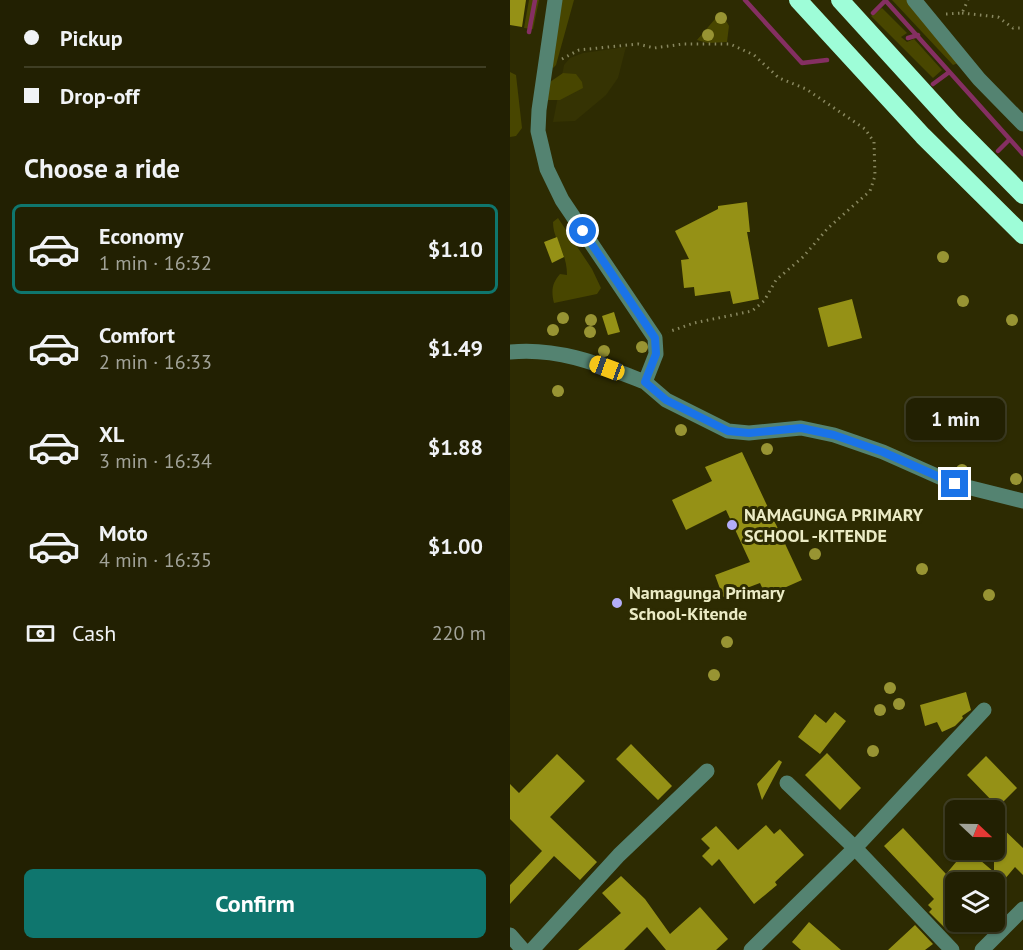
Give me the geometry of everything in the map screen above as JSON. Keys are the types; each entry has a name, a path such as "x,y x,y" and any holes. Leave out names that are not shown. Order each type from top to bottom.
{"highway":[{"path":"798,0 923,136 1023,235"},
{"path":"840,0 959,131 1023,195"}],"street":[{"path":"555,0 538,131 547,169 562,200 655,338 657,346 645,382"},
{"path":"918,6 1023,124"},
{"path":"510,352 542,350 568,354 645,382 666,400 728,431 749,433 801,428 834,435 883,452 955,484 1023,501"},
{"path":"751,950 855,848 984,710"},
{"path":"532,950 619,855 707,771"},
{"path":"787,783 855,848 952,950"},
{"path":"982,950 1023,909"},
{"path":"510,935 523,950"}],"path":[{"path":"962,13 968,0"},
{"path":"918,6 998,18 1013,28 1023,28"},
{"path":"561,60 579,50 626,45 638,44 654,48 683,44 730,45 754,55 779,78 806,89 865,129 874,142 875,176 870,191 828,228 803,257 776,280 764,301 752,311 694,323 668,332 657,346"}],"shaded area":[{"path":"529,0 539,0 533,29 524,28"},
{"path":"559,0 574,0 556,65 553,68 550,65"},
{"path":"892,0 911,0 961,62 953,65"},
{"path":"882,8 907,33 901,37 907,42 914,39 942,70 933,78 871,16"},
{"path":"721,12 729,26 727,42 708,43 697,40"},
{"path":"626,47 618,78 606,95 575,121 553,122 564,65 570,58 583,53"},
{"path":"510,72 516,75 522,128 516,136 510,137"},
{"path":"563,73 576,74 583,88 560,100 546,100 547,84"},
{"path":"558,218 592,269 601,288 597,294 554,303 552,291 555,281 560,274 567,275 565,259 554,229 553,222"}],"building":[{"path":"510,0 526,0 522,27 510,25"},
{"path":"747,202 750,232 747,232 759,299 733,304 730,291 695,296 694,287 684,288 681,260 689,259 675,231 718,209 718,206"},
{"path":"557,237 564,257 552,263 544,242"},
{"path":"852,299 862,338 828,347 818,308"},
{"path":"614,312 620,332 608,335 602,316"},
{"path":"742,452 802,580 766,596 760,583 723,597 715,575 750,562 726,510 686,530 672,500 712,481 705,467"},
{"path":"966,692 971,710 962,716 963,718 955,726 942,732 937,722 925,726 920,705"},
{"path":"835,712 846,721 820,754 798,737 815,714 826,723"},
{"path":"631,744 672,786 658,800 616,759"},
{"path":"827,753 861,788 840,810 805,775"},
{"path":"557,754 585,781 550,817 597,862 580,880 554,856 510,904 510,885 542,851 510,819 510,784 519,793"},
{"path":"986,756 1017,788 1005,800 991,800 967,775"},
{"path":"779,760 782,762 762,800 757,784"},
{"path":"766,825 774,834 780,829 804,855 775,882 777,885 754,904 719,859 712,866 702,856 710,848 701,839 716,826 738,850"},
{"path":"903,828 945,873 945,928 929,912 932,909 928,905 934,899 884,846"},
{"path":"1005,831 1023,848 1023,875 1015,867 1005,879 1005,872 994,872 994,860 1005,860"},
{"path":"958,860 980,860 994,872 948,872"},
{"path":"621,876 645,899 670,934 700,907 728,939 716,950 666,950 647,927 624,950 578,950 621,913 602,893"},
{"path":"809,922 841,950 801,950 792,942"},
{"path":"915,925 933,944 925,950 888,950"}],"waterway":[{"path":"529,32 535,0"},
{"path":"745,0 802,63 827,60"},
{"path":"885,0 1023,154"},
{"path":"873,13 886,0"},
{"path":"908,38 918,35"},
{"path":"933,84 948,73"},
{"path":"998,151 1009,140"}],"place":[{"name":"NAMAGUNGA PRIMARY SCHOOL -KITENDE","path":"732,525"},
{"name":"Namagunga Primary School-Kitende","path":"617,603"}],"route":[{"path":"583,231 655,338 656,354 645,382 666,400 728,431 749,433 801,428 847,438 955,484"}]}
